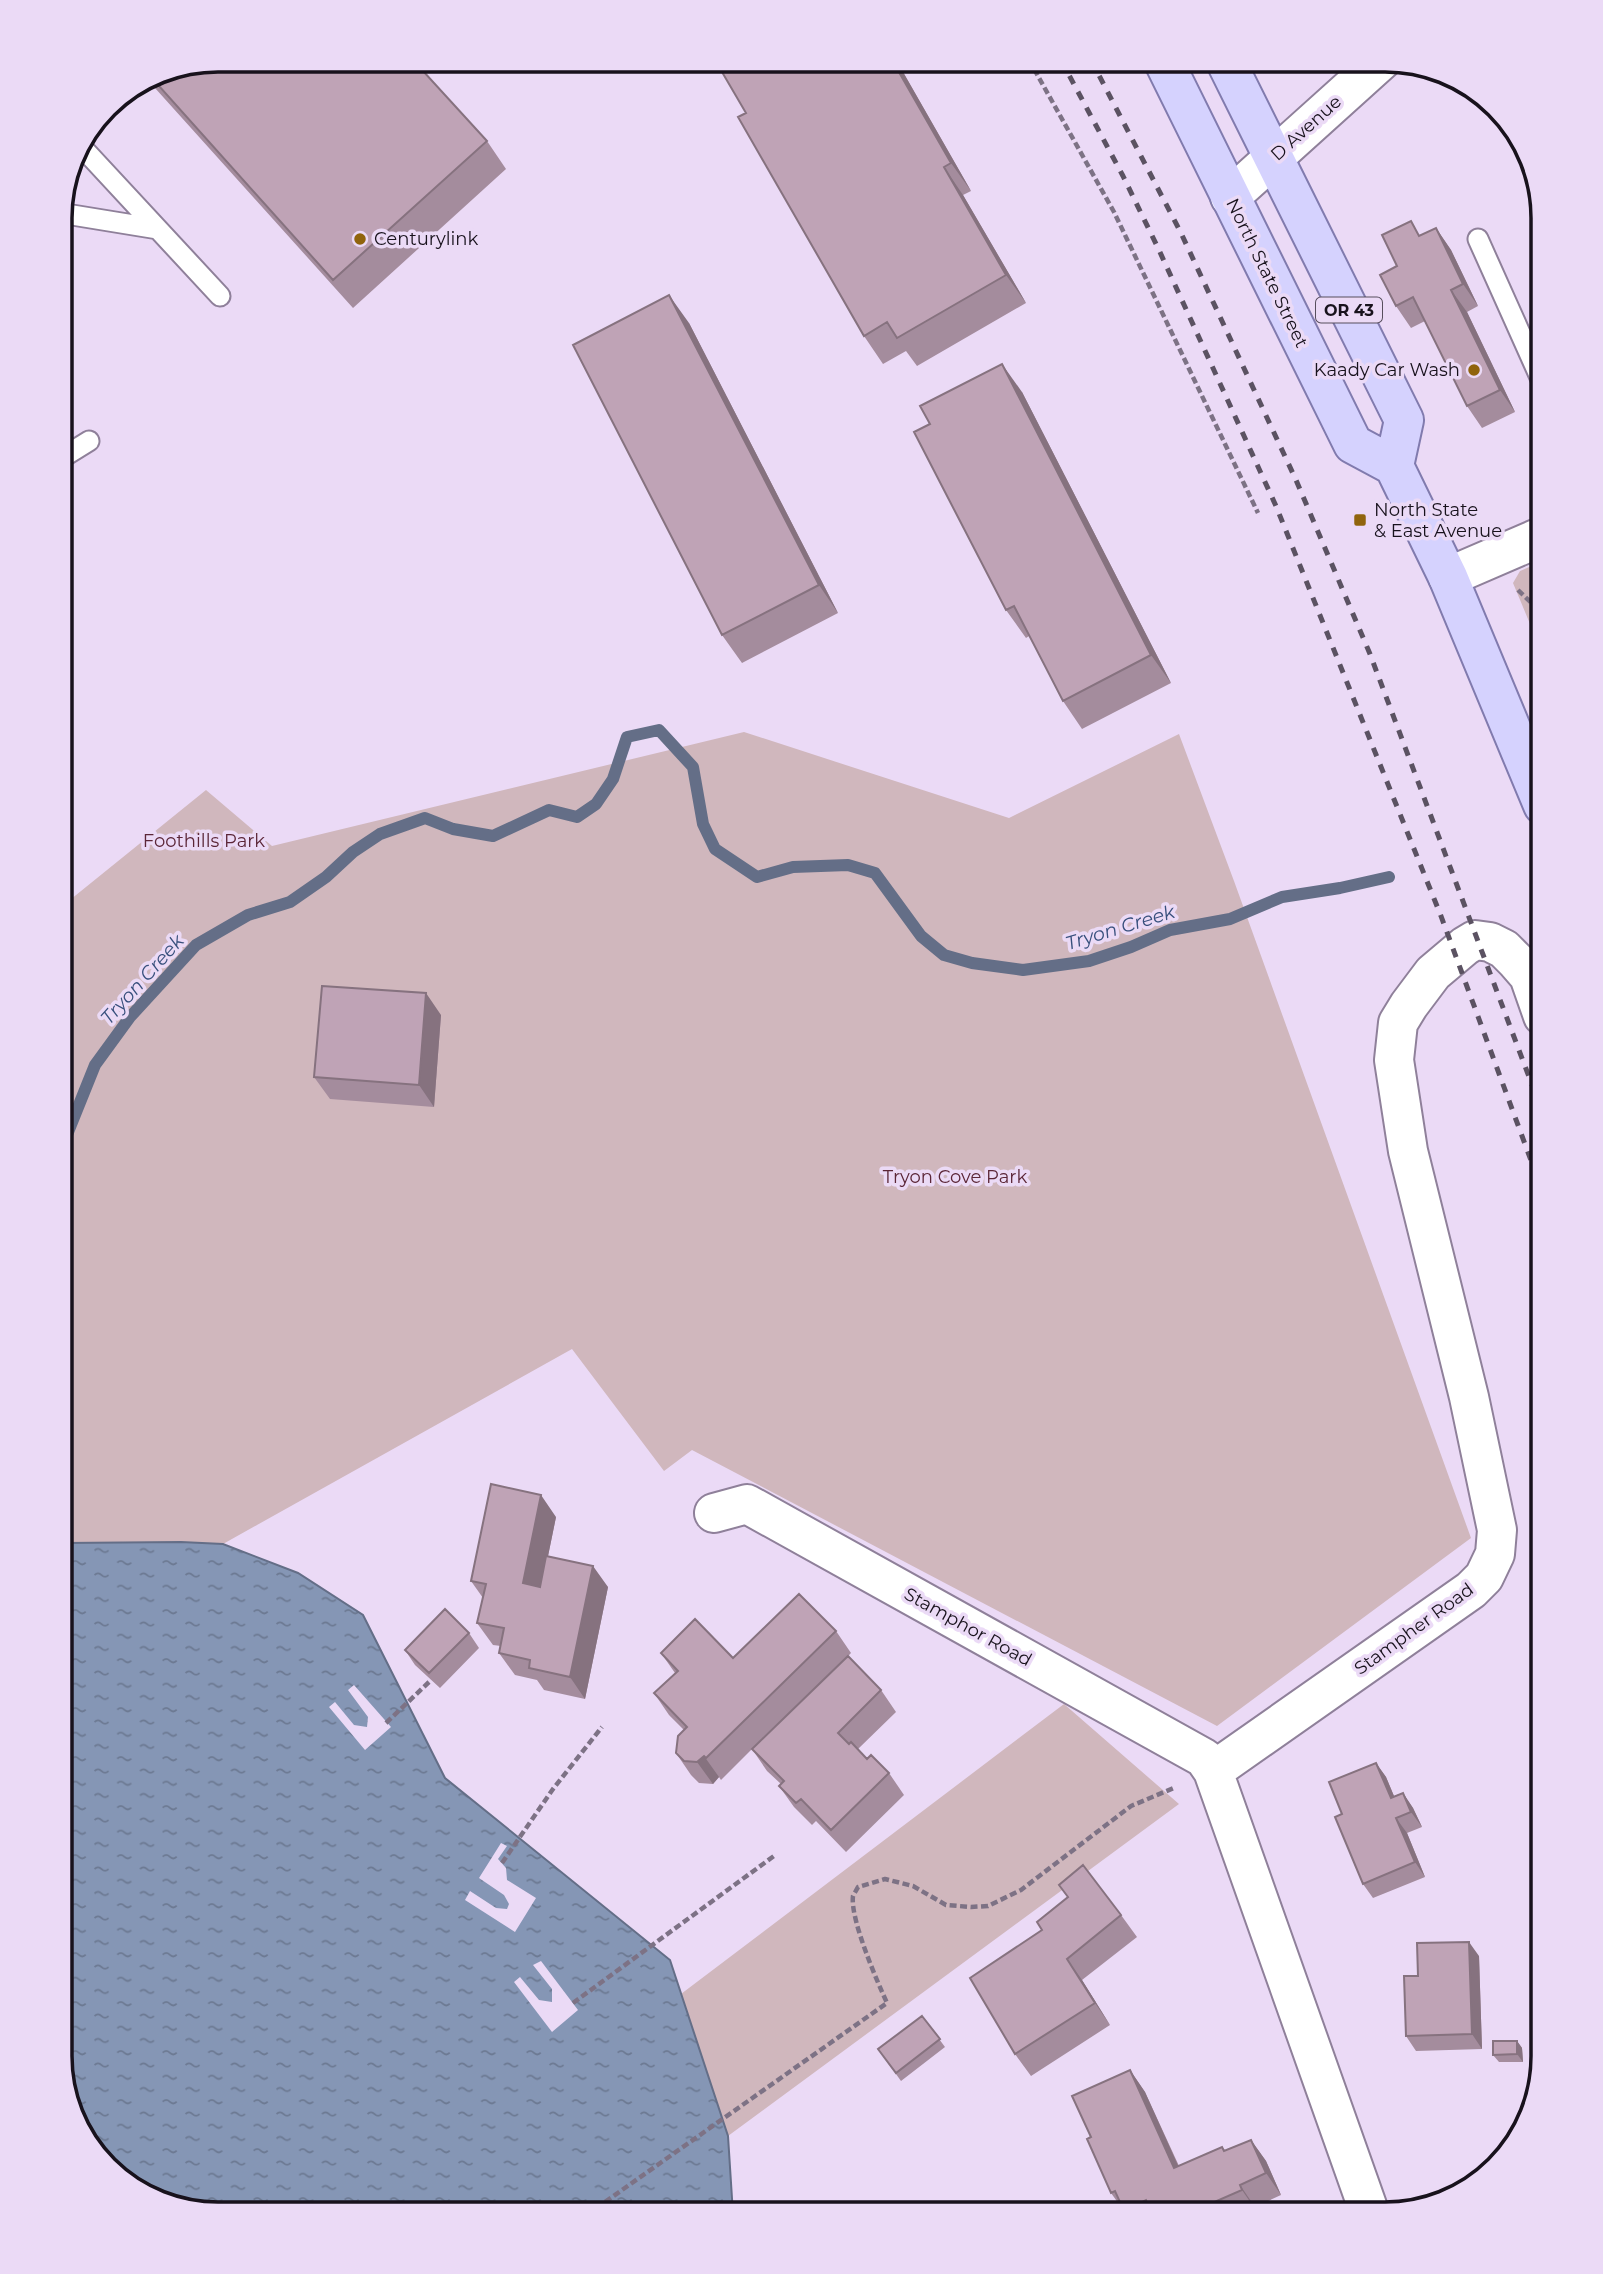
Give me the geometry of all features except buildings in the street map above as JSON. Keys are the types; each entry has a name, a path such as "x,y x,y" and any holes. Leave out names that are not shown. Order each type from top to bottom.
{"main road":[{"name":"North State Street","path":"1169,72 1353,443 1394,466"},
{"name":"OR 43","path":"1231,72 1404,420 1394,466"},
{"path":"1394,466 1448,577 1531,774"}],"street":[{"name":"D Avenue","path":"1230,197 1369,72"},
{"path":"1448,577 1531,542"},
{"name":"Stampher Road","path":"1213,1771 1471,1590 1484,1577 1495,1554 1497,1530 1469,1397 1408,1151 1394,1060 1398,1023 1409,1005 1433,973 1475,940 1490,942 1504,950 1531,981"},
{"name":"Stamphor Road","path":"714,1513 747,1504 1204,1758 1213,1771"},
{"path":"1213,1771 1366,2202"}],"lane":[{"path":"87,153 220,296"},
{"path":"72,215 158,229"},
{"path":"1478,239 1531,355"},
{"path":"72,452 89,441"}],"path":[{"path":"1036,72 1114,212 1258,513"},
{"path":"386,1723 429,1682"},
{"path":"502,1863 553,1788 602,1727"},
{"path":"605,2202 887,2003 870,1964 854,1913 853,1895 858,1886 885,1879 913,1886 946,1905 971,1908 988,1906 1021,1890 1131,1807 1213,1771"},
{"path":"573,2003 774,1856"}],"green space":[{"path":"1531,566 1531,626 1513,583 1520,571"},
{"name":"Tryon Cove Park","path":"744,732 1009,818 1179,734 1471,1538 1217,1726 692,1450 664,1471 572,1349 223,1544 72,1543 72,898 206,790 272,846"},
{"path":"1064,1704 1179,1804 728,2136 681,1994"}],"water":[{"path":"72,1543 223,1544 298,1573 363,1615 445,1778 670,1960 728,2136 732,2202 208,2202 162,2191 145,2183 114,2160 91,2129 77,2094 73,2075"}],"pier":[{"path":"354,1685 391,1727 365,1750 329,1707 335,1702 354,1725 367,1727 368,1717 348,1690"},
{"path":"501,1843 507,1846 498,1859 506,1868 507,1880 536,1898 515,1932 465,1900 470,1891 496,1908 507,1909 509,1904 504,1895 479,1878"},
{"path":"541,1961 578,2010 552,2032 514,1982 520,1977 539,2000 552,2002 552,1989 533,1965"}],"waterway":[{"name":"Tryon Creek","path":"72,1122 95,1065 130,1017 196,945 248,915 290,902 380,834 425,818 453,829 493,836 549,810 577,817 596,804 613,779 627,737 659,730 693,767 703,824 715,849 757,877 793,867 848,865 875,873 921,936 944,955 972,963 1023,970 1089,961 1170,930 1230,919 1282,897 1389,877"}],"railway":[{"path":"1067,72 1159,250 1276,506 1441,916 1531,1160"},
{"path":"1097,72 1181,233 1296,480 1370,654 1531,1082"}],"place":[{"name":"Centurylink","path":"360,239"},
{"name":"Kaady Car Wash","path":"1474,370"},
{"name":"North State & East Avenue","path":"1360,520"}],"park label":[{"name":"Foothills Park","path":"204,841"}]}
